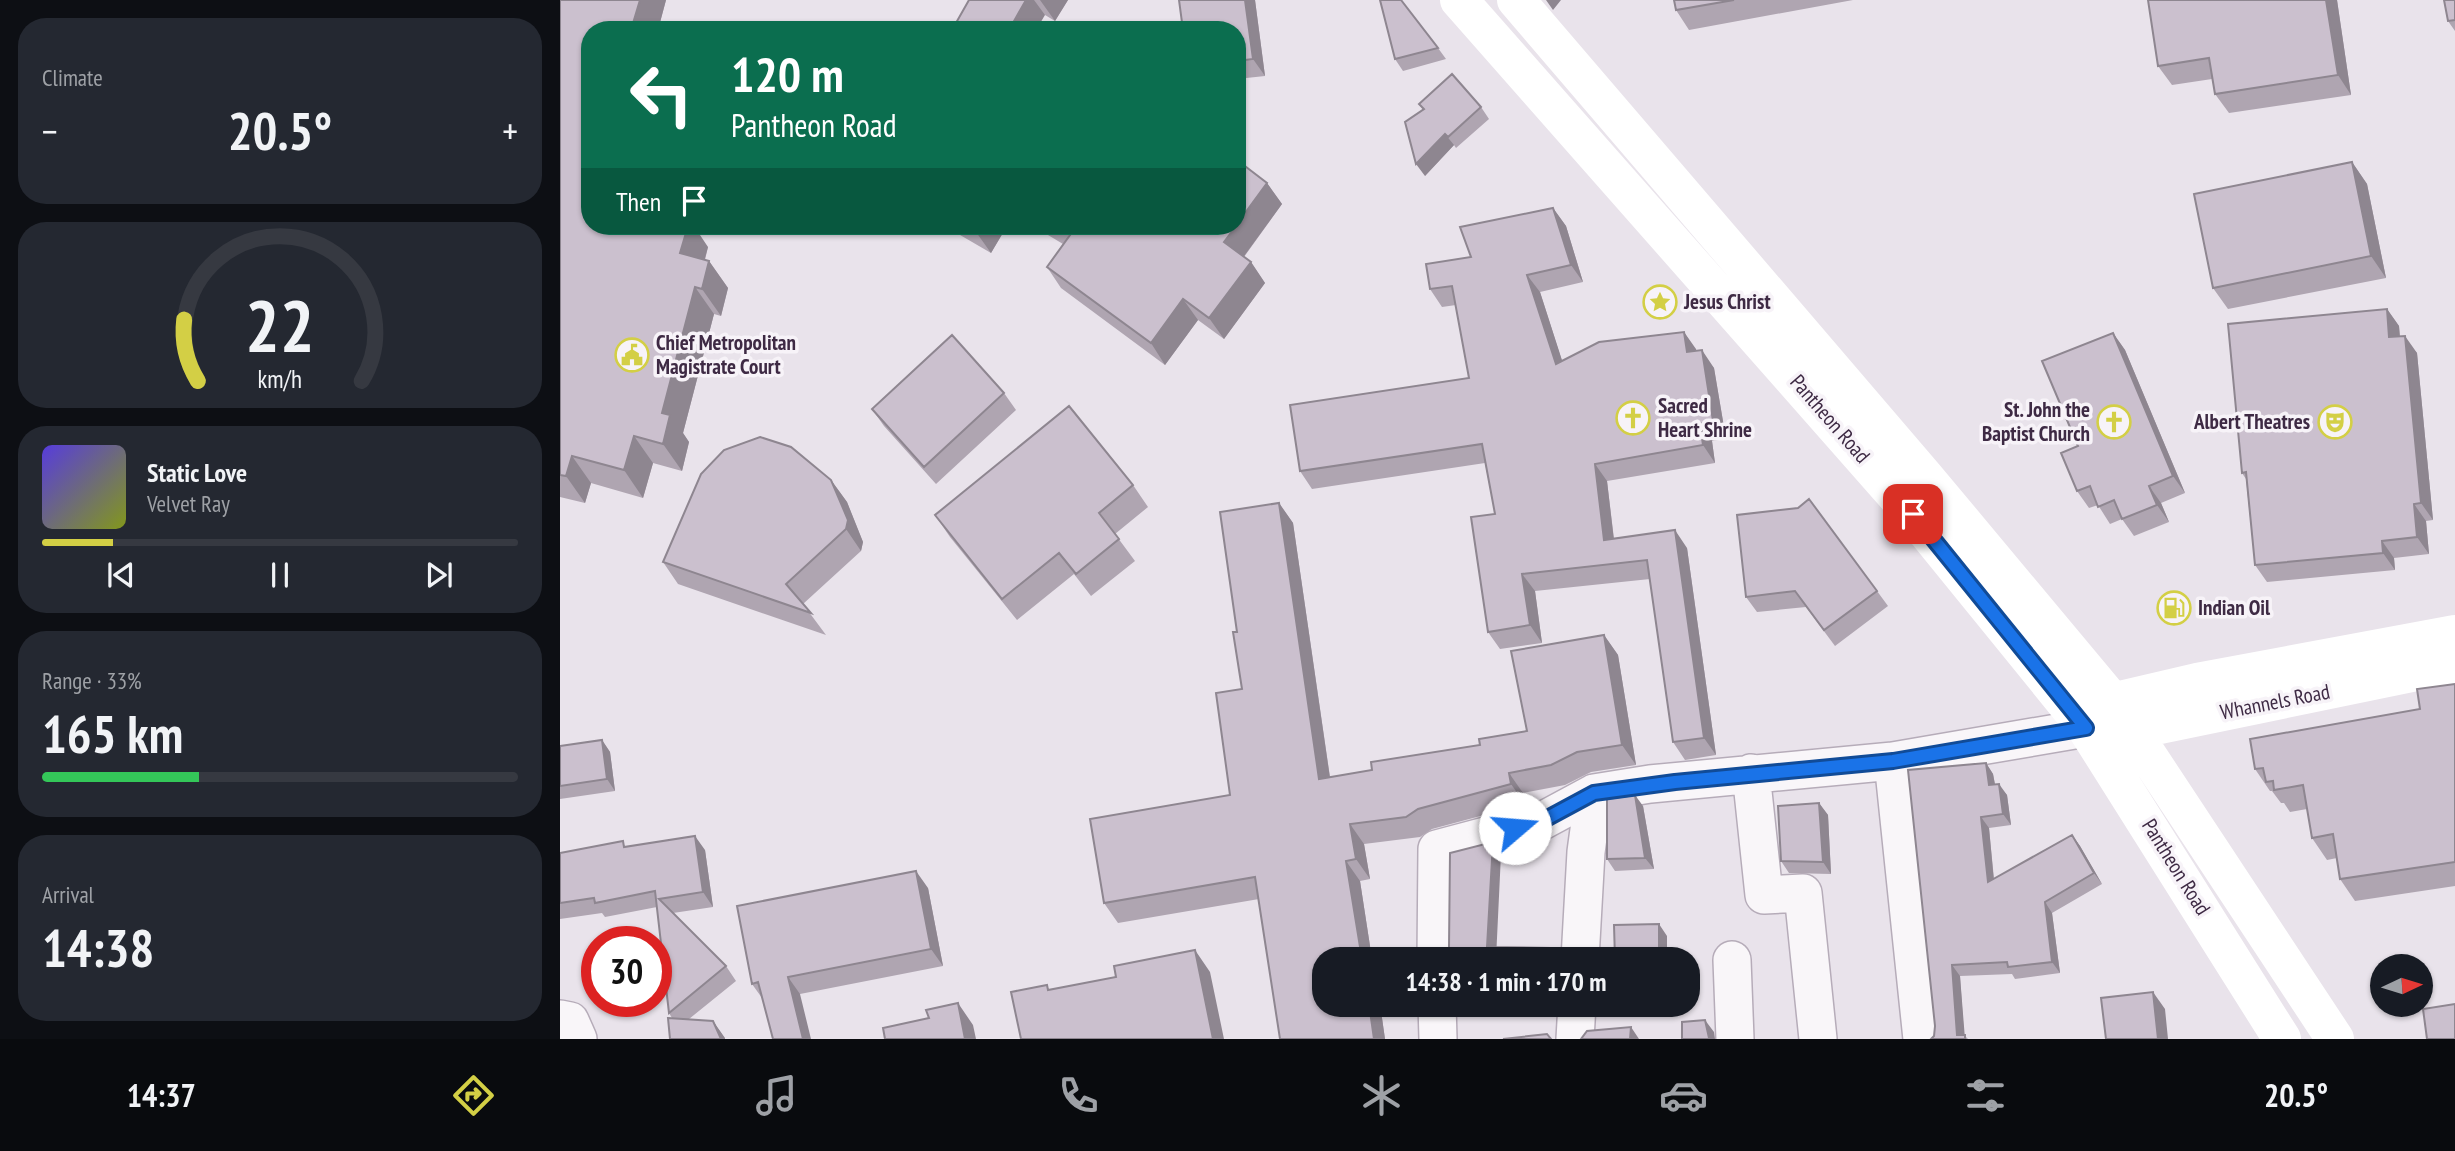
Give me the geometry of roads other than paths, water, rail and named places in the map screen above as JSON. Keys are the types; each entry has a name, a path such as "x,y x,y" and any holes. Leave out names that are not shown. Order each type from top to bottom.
{"main road":[{"name":"Pantheon Road","path":"1459,0 2099,722 2283,1039"},
{"name":"Pantheon Road","path":"1516,0 1934,487 2099,722 2296,981 2334,1039"},
{"name":"Whannels Road","path":"2099,722 2295,662 2455,634"},
{"name":"Whannels Road","path":"2099,722 2455,664"},
{"path":"2261,1003 2296,981"}],"street":[{"path":"1436,947 1437,849 1542,821 1594,793 1751,774 1893,761 2099,722"},
{"path":"1893,761 1922,1039"},
{"path":"1751,774 1764,895 1803,893 1818,1039"},
{"path":"1581,947 1586,852 1594,793"},
{"path":"1732,960 1735,1039"},
{"path":"1437,1017 1438,1039"},
{"path":"1576,1039 1577,1017"},
{"path":"560,1019 570,1021 578,1039"}],"place":[{"name":"Jesus Christ","path":"1660,302"},
{"name":"Chief Metropolitan Magistrate Court","path":"632,355"},
{"name":"Sacred Heart Shrine","path":"1633,418"},
{"name":"St. John the Baptist Church","path":"2114,422"},
{"name":"Albert Theatres","path":"2335,422"},
{"name":"Indian Oil","path":"2174,608"}]}
